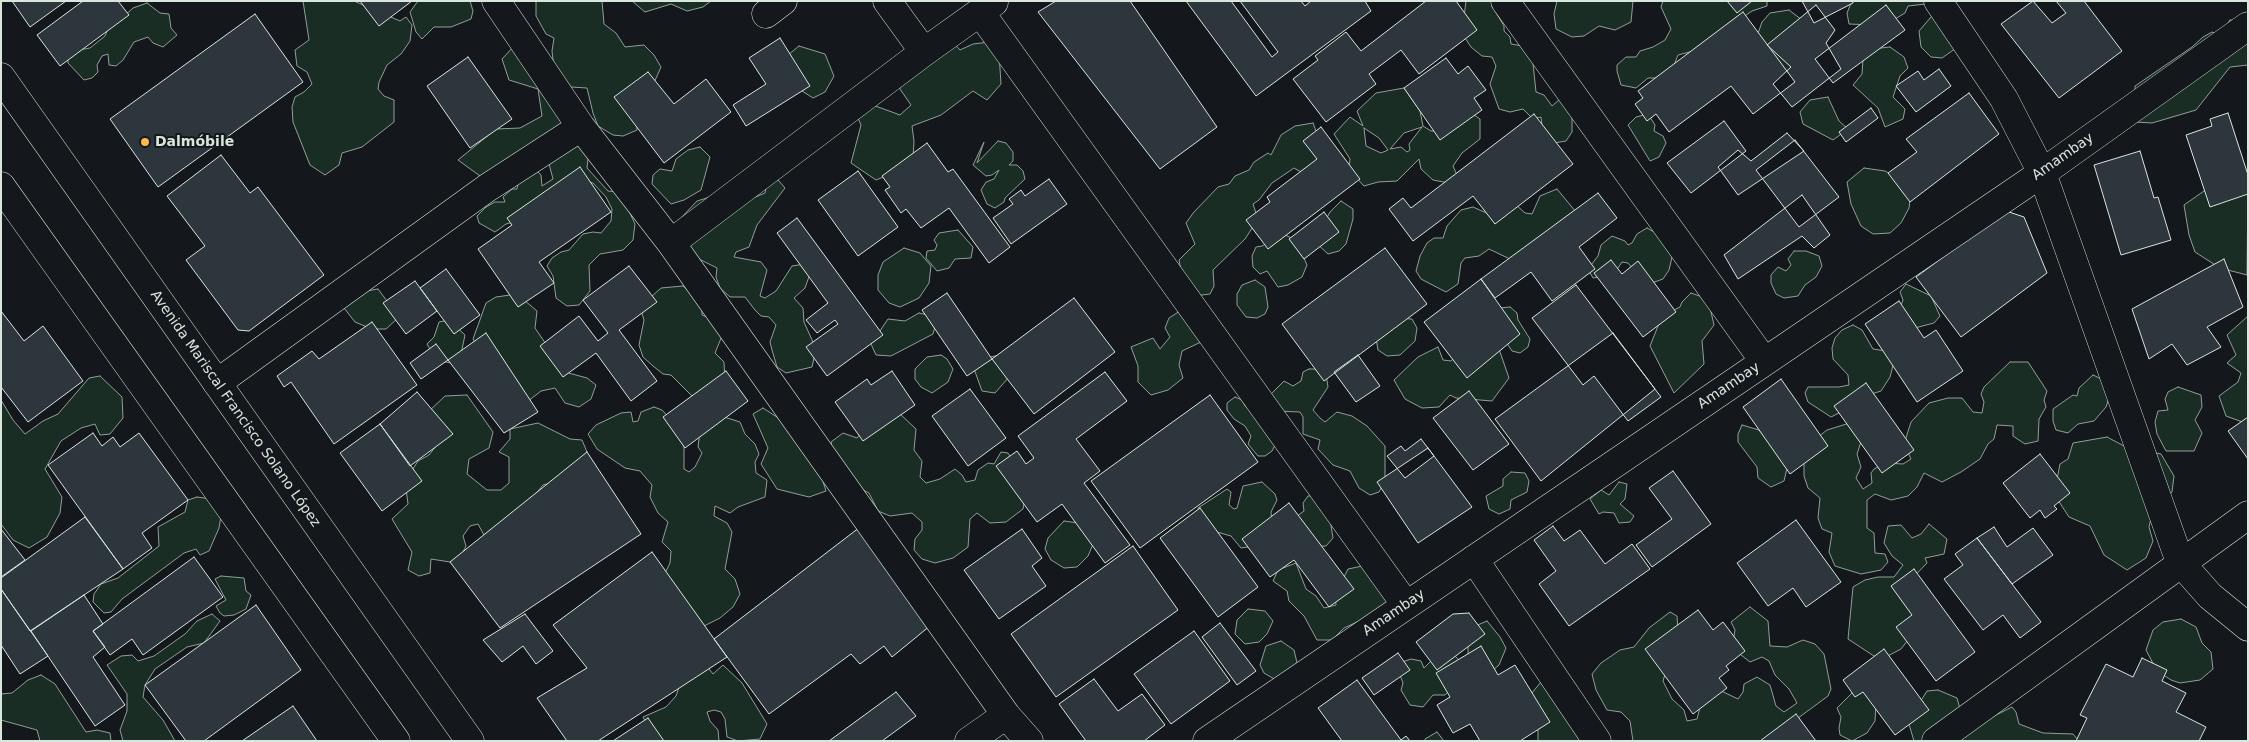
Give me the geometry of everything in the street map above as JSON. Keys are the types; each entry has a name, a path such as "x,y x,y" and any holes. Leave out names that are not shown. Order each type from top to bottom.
{"street":[{"path":"496,1 581,127 671,243 1006,715 1029,741"},
{"path":"887,1 924,52"},
{"path":"1504,1 1764,361"},
{"path":"1938,1 2004,98 2042,173 2180,562 2210,596 2248,627"},
{"path":"671,243 924,52 988,7 1406,605"},
{"name":"Amambay","path":"1207,741 2042,173 2248,26"},
{"name":"Avenida Mariscal Francisco Solano López","path":"1,77 470,741"},
{"path":"217,383 487,188 581,127"},
{"path":"1,186 396,741"},
{"path":"1936,741 2180,562 2248,515"},
{"path":"1474,559 1597,741"},
{"path":"969,741 1006,715"}],"green space":[{"path":"303,1 354,1 400,21 406,17 412,25 410,41 401,54 387,65 379,82 378,89 384,96 394,100 394,122 362,147 342,153 339,165 325,175 310,165 293,122 292,107 295,97 312,84 307,72 297,66 295,50 309,40"},
{"path":"418,1 470,1 473,11 471,19 451,27 434,27 422,39 416,32 410,12"},
{"path":"536,1 602,1 604,24 616,33 625,47 644,45 654,55 661,67 637,121 637,130 623,136 613,135 598,126 587,88 571,87 554,68 552,51 554,38 546,34 536,16"},
{"path":"632,1 711,1 703,7 687,11 671,4 645,12"},
{"path":"1466,1 1494,1 1495,11 1504,26 1504,31 1510,37 1511,44 1523,46 1532,54 1536,92 1544,95 1552,106 1560,99 1572,110 1572,132 1566,141 1554,143 1543,134 1541,117 1533,119 1523,109 1510,112 1499,109 1490,84 1496,66 1492,57 1482,56 1471,47 1462,33"},
{"path":"1557,1 1633,1 1631,22 1615,30 1599,26 1584,36 1572,37 1556,29 1554,14"},
{"path":"1663,1 1767,1 1767,6 1752,11 1727,28 1705,48 1678,55 1673,68 1658,78 1648,78 1636,88 1621,85 1617,65 1626,57 1636,57 1640,51 1653,47 1665,40 1671,29 1661,7"},
{"path":"1852,1 1928,1 1926,4 1908,6 1905,13 1890,22 1873,25 1849,24 1847,13"},
{"path":"147,3 160,13 169,14 171,28 177,35 163,47 153,43 148,37 134,42 123,60 116,66 109,65 108,54 102,56 97,65 98,72 92,78 84,80 68,63 67,52 90,48 105,36 110,24 121,19 133,8"},
{"path":"1789,10 1802,20 1807,90 1755,42 1762,22 1770,13"},
{"path":"1944,10 1966,41 1942,58 1931,57 1921,47 1919,31 1931,17"},
{"path":"2230,20 2248,22 2248,65 2230,67 2196,110 2152,123 2135,122 2135,86 2192,47 2203,37 2212,32 2220,35"},
{"path":"946,35 960,50 973,44 989,42 999,53 1001,84 987,100 973,91 941,115 912,126 914,141 913,159 891,174 876,180 851,163 861,125 857,116 870,104 900,115 911,105 900,89 900,67"},
{"path":"515,45 581,127 487,188 480,176 458,160 496,129 520,128 542,116 538,89 509,80 502,59"},
{"path":"799,46 825,54 834,76 825,92 813,98 799,89 788,55"},
{"path":"1890,47 1904,57 1908,68 1900,76 1893,97 1905,109 1903,119 1885,127 1878,108 1853,85 1862,74 1863,59 1872,49"},
{"path":"1404,88 1420,111 1423,126 1431,131 1443,131 1470,112 1480,119 1480,139 1462,153 1453,166 1457,175 1449,183 1433,180 1421,169 1419,159 1397,181 1378,182 1364,186 1349,170 1350,159 1334,134 1350,117 1363,126 1357,111 1376,93","holes":["1422,127 1409,144 1410,150 1407,152 1401,147 1390,149 1404,133","1364,128 1379,138 1388,150 1381,153 1366,146"]},
{"path":"1828,97 1839,121 1848,129 1833,140 1803,124 1800,112 1810,100"},
{"path":"1648,114 1655,125 1654,131 1663,136 1666,143 1659,157 1650,161 1628,125 1636,117"},
{"path":"1313,123 1325,155 1308,176 1294,168 1272,183 1259,200 1253,204 1258,219 1245,239 1213,270 1214,286 1210,294 1194,296 1184,284 1179,260 1195,244 1186,223 1218,187 1229,184 1235,176 1249,170 1254,162 1268,153 1271,155 1281,135 1295,126"},
{"path":"998,141 1006,143 1013,152 1013,161 1009,165 1017,165 1023,171 1025,179 1005,198 1004,202 995,208 987,204 981,190 986,182 994,179 999,170 992,175 986,176 973,165 984,142 977,163"},
{"path":"582,143 589,150 587,168 608,191 620,192 635,224 633,240 623,250 600,254 589,265 590,291 579,305 567,306 556,298 553,276 547,266 552,258 561,252 569,250 583,234 601,233 611,221 612,209 606,197 593,183 574,178 522,220 506,224 495,232 479,223 477,216 486,207 495,202 505,202 503,197 512,189 517,189 518,181 535,169 541,175 542,186 553,179 548,160"},
{"path":"700,147 710,157 701,190 684,200 671,204 652,184 653,175 660,169 672,171 676,159 688,150"},
{"path":"1864,168 1885,171 1896,177 1911,192 1909,208 1901,223 1890,233 1873,234 1861,226 1851,204 1847,182"},
{"path":"2217,177 2248,186 2247,275 2220,268 2195,252 2189,235 2184,205 2204,191"},
{"path":"778,180 785,188 757,225 749,247 736,252 734,257 761,262 767,270 760,296 765,298 776,291 792,266 805,264 811,271 805,288 794,298 803,308 804,322 816,349 812,367 786,373 777,367 770,342 776,325 769,317 761,316 745,297 730,297 720,288 716,277 717,268 697,258 683,241 680,219 697,201 713,196 753,198 765,193 767,183"},
{"path":"1557,189 1576,212 1512,260 1489,249 1479,256 1465,258 1461,263 1458,284 1446,292 1421,279 1416,271 1420,256 1427,243 1434,238 1443,238 1447,226 1461,210 1473,207 1493,216 1514,203 1525,213 1532,214 1540,196"},
{"path":"1341,201 1353,209 1353,219 1346,244 1339,251 1328,254 1314,241 1330,212"},
{"path":"1647,228 1663,237 1673,253 1669,270 1663,279 1646,285 1628,263 1622,262 1614,274 1593,278 1588,269 1598,256 1601,245 1612,236 1625,241 1628,245 1632,243 1637,234"},
{"path":"958,230 973,247 971,258 955,259 949,268 937,271 926,258 927,251 935,250 937,245 934,240 939,233"},
{"path":"1283,234 1296,240 1307,265 1302,277 1288,285 1278,287 1267,271 1260,274 1253,267 1252,256 1256,247 1262,246"},
{"path":"904,248 920,253 931,266 929,283 919,298 900,307 889,303 878,290 878,275 883,262"},
{"path":"1794,251 1806,251 1819,256 1822,266 1816,277 1805,285 1798,296 1784,298 1776,294 1771,283 1771,275 1778,267 1786,271 1791,265 1788,259"},
{"path":"1255,280 1265,287 1268,307 1265,314 1257,318 1246,317 1237,305 1237,294 1242,285"},
{"path":"1906,284 1931,296 1940,316 1934,323 1907,330 1898,313 1903,300 1900,292"},
{"path":"683,286 702,302 702,315 719,322 722,336 715,353 724,362 725,383 695,399 671,375 663,374 643,357 639,345 644,320 640,307 661,288"},
{"path":"378,289 399,317 386,329 372,329 355,322 344,308 355,293"},
{"path":"1691,293 1708,299 1714,325 1702,341 1704,364 1674,393 1650,346 1658,326 1672,311 1680,307 1682,302"},
{"path":"517,294 537,311 535,328 565,372 587,378 596,385 591,399 579,407 565,403 555,388 541,391 527,402 479,351 473,339 486,303 496,297"},
{"path":"1510,307 1517,313 1518,320 1530,339 1528,347 1520,353 1512,351 1508,345 1499,308"},
{"path":"1180,311 1201,342 1182,351 1179,365 1183,378 1168,390 1151,395 1138,382 1138,366 1131,347 1153,338 1160,349 1170,337 1165,328 1169,318"},
{"path":"919,313 928,315 936,323 933,334 891,356 876,355 871,344 888,319 905,321"},
{"path":"2248,316 2248,424 2226,416 2219,396 2238,382 2241,373 2227,363 2236,355 2227,335"},
{"path":"1399,318 1412,319 1417,328 1415,341 1400,355 1387,356 1378,350 1376,338"},
{"path":"449,320 465,335 461,354 451,363 436,360 427,344 434,337 439,322"},
{"path":"1853,325 1862,330 1873,349 1886,351 1895,358 1890,377 1881,391 1862,397 1849,408 1831,417 1808,402 1805,393 1808,387 1839,387 1849,385 1848,375 1833,359 1832,348 1835,338 1842,330"},
{"path":"1438,347 1443,360 1451,361 1462,349 1499,349 1509,378 1492,401 1456,398 1450,395 1439,407 1422,408 1405,399 1394,380 1418,357"},
{"path":"941,355 947,359 953,369 948,382 932,393 921,387 915,379 915,369 927,357"},
{"path":"999,355 1009,377 995,393 982,391 973,366 982,359"},
{"path":"2010,362 2028,362 2047,391 2044,400 2046,407 2039,419 2038,441 2025,444 2013,436 2013,426 1997,425 1994,439 1988,444 1980,459 1961,472 1942,482 1924,473 1917,487 1908,496 1891,500 1875,494 1867,500 1867,528 1874,533 1875,553 1885,554 1888,562 1881,570 1861,574 1835,566 1829,552 1832,533 1822,529 1818,518 1820,498 1808,488 1804,476 1804,458 1814,440 1827,430 1853,422 1863,436 1857,454 1861,467 1856,478 1863,489 1872,483 1871,473 1874,469 1886,463 1903,464 1911,459 1904,444 1911,422 1929,403 1948,398 1962,398 1973,412 1982,413 1984,402 1981,394 1984,387"},
{"path":"1309,369 1321,369 1326,374 1328,387 1313,410 1320,418 1325,422 1337,412 1352,416 1367,426 1385,446 1385,481 1379,492 1370,495 1359,488 1350,471 1333,465 1318,449 1320,440 1303,434 1303,417 1300,412 1275,411 1267,398 1284,381 1293,386 1301,381 1303,372"},
{"path":"2093,375 2106,381 2111,392 2106,407 2094,421 2078,424 2068,433 2056,430 2053,421 2053,409 2073,395 2077,396 2079,388"},
{"path":"100,376 122,397 123,418 110,434 100,435 95,424 81,428 61,441 45,469 62,497 60,513 47,537 29,548 13,540 1,524 1,400 13,420 25,434 43,421 58,414 89,378"},
{"path":"2178,387 2201,395 2202,407 2195,420 2202,433 2194,451 2166,451 2157,434 2155,422 2158,411 2168,410 2165,399 2168,392"},
{"path":"467,395 493,432 489,448 469,459 467,474 487,490 501,490 509,483 509,457 499,452 510,439 510,429 538,423 570,439 582,440 587,452 570,478 543,485 534,496 485,537 478,524 470,526 463,536 466,546 461,556 450,562 431,559 430,573 419,576 408,570 412,552 392,519 408,504 405,481 418,461 429,455 436,446 427,413 445,396"},
{"path":"1235,397 1242,400 1245,406 1255,409 1277,441 1272,451 1265,456 1258,456 1248,444 1251,436 1245,426 1234,419 1227,410 1227,403"},
{"path":"654,407 662,410 675,424 684,440 684,469 689,472 695,467 702,453 698,447 700,431 721,416 740,422 745,434 755,444 759,454 755,462 756,473 767,480 765,497 738,507 730,513 715,506 714,516 727,523 732,532 725,569 735,579 740,594 733,607 720,618 700,628 661,581 670,563 671,551 662,542 668,522 658,513 650,497 652,485 640,471 625,468 597,449 588,434 596,425 621,413 631,412 633,422 638,421 641,412"},
{"path":"763,408 780,419 821,475 826,491 809,497 777,489 761,464 768,448 753,414"},
{"path":"898,412 916,429 914,450 922,461 920,477 926,483 940,479 955,469 966,482 975,480 978,470 988,463 994,464 1001,452 1008,453 1016,466 1026,494 1023,509 1006,522 990,523 977,513 970,519 968,547 953,558 935,563 922,559 914,550 915,539 922,530 922,522 912,513 890,516 878,511 869,493 855,486 832,448 831,442 843,433 857,438 864,430"},
{"path":"1742,425 1759,430 1788,464 1784,481 1771,487 1758,478 1757,467 1738,442 1738,434"},
{"path":"2107,437 2124,446 2161,454 2174,476 2172,492 2153,510 2149,527 2153,541 2146,558 2127,570 2104,555 2090,526 2069,517 2054,494 2060,464 2068,459 2073,443"},
{"path":"1511,472 1525,473 1529,481 1527,492 1511,500 1510,509 1499,514 1489,509 1486,496 1503,486 1503,479"},
{"path":"1262,482 1275,494 1277,500 1271,512 1272,522 1254,546 1241,548 1231,536 1210,530 1202,520 1198,508 1227,489 1231,492 1229,505 1234,509 1237,508 1243,486"},
{"path":"1619,482 1627,484 1625,499 1620,504 1634,516 1630,522 1619,523 1614,513 1603,512 1599,514 1590,499 1601,490 1609,495"},
{"path":"1326,494 1333,538 1326,546 1309,547 1292,520 1304,511 1303,503 1308,496"},
{"path":"197,497 211,499 222,510 219,528 209,551 200,555 196,549 184,553 122,599 111,612 104,613 93,602 94,594 101,584 118,578 159,546 158,527 185,512 188,500"},
{"path":"1064,521 1086,524 1094,542 1088,556 1077,567 1064,568 1051,560 1045,549 1048,538"},
{"path":"1929,524 1947,539 1944,554 1925,558 1927,563 1903,588 1913,612 1911,636 1901,649 1880,660 1848,639 1853,587 1865,580 1878,577 1894,577 1903,565 1892,556 1884,543 1888,526 1901,525 1912,538 1921,534"},
{"path":"1296,563 1306,589 1316,596 1324,608 1336,605 1335,595 1348,569 1372,564 1389,599 1375,630 1357,622 1344,628 1332,640 1317,640 1304,616 1289,601 1287,591 1273,581 1278,570"},
{"path":"221,576 244,578 246,591 251,595 246,609 234,615 224,616 220,613 216,606 226,600 215,579"},
{"path":"1750,607 1768,621 1770,646 1787,647 1803,640 1815,644 1824,654 1831,689 1828,696 1767,741 1633,741 1630,721 1621,712 1607,710 1596,690 1592,674 1601,663 1620,650 1634,647 1649,628 1670,612 1677,616 1678,631 1663,681 1672,699 1684,710 1687,721 1697,719 1702,700 1717,689 1738,699 1743,692 1744,684 1757,677 1770,685 1776,706 1784,712 1797,703 1789,689 1775,675 1769,661 1762,657 1750,662 1732,648 1735,630 1731,622"},
{"path":"1248,609 1265,611 1273,621 1267,634 1259,642 1245,644 1235,634 1237,620"},
{"path":"212,614 220,621 204,643 187,647 155,669 145,685 143,697 163,720 175,741 123,741 120,730 127,711 127,694 107,665 121,656 132,655 138,661 154,656 185,634 197,621"},
{"path":"2181,619 2196,627 2202,643 2211,652 2213,669 2200,680 2180,683 2171,680 2157,671 2146,650 2153,630 2163,622"},
{"path":"1487,621 1506,648 1499,665 1485,677 1468,657 1468,643 1473,627"},
{"path":"1281,641 1294,650 1298,667 1276,680 1264,673 1260,665 1266,646"},
{"path":"1453,654 1461,662 1458,683 1445,695 1433,695 1423,707 1410,705 1401,690 1403,683 1398,670 1402,662 1411,659 1421,661 1424,668 1435,657"},
{"path":"699,656 713,674 723,665 742,683 767,724 760,739 738,741 727,737 725,719 721,712 714,710 707,712 710,721 718,730 719,741 660,741 653,736 643,717 666,707 676,696 680,684"},
{"path":"41,675 55,684 86,732 97,730 110,733 111,741 40,741 37,730 1,720 1,694 12,693 28,680"},
{"path":"1541,682 1591,741 1538,741 1538,720 1526,700"},
{"path":"1938,690 1957,698 1960,709 1992,717 2012,707 2016,712 2019,724 2043,733 2073,734 2079,741 1914,741 1908,721 1927,691"},
{"path":"1854,691 1865,691 1876,703 1875,721 1867,733 1852,741 1840,735 1841,717 1837,708"},
{"path":"1437,732 1444,741 1425,741 1425,739"}],"building":[{"path":"12,1 66,1 30,27"},
{"path":"83,1 118,1 129,15 60,66 37,35"},
{"path":"360,1 412,1 379,26"},
{"path":"1056,1 1130,1 1217,127 1160,169 1038,12"},
{"path":"1186,1 1231,1 1272,57 1278,52 1240,1 1301,1 1305,6 1311,1 1365,1 1371,11 1256,96"},
{"path":"1426,1 1456,1 1477,30 1419,74 1401,50 1369,74 1376,84 1326,122 1293,79 1318,60 1315,56 1346,32 1361,51"},
{"path":"1727,1 1752,1 1737,13"},
{"path":"1802,1 1853,1 1853,3 1814,23"},
{"path":"2033,1 2052,23 2066,13 2056,1 2084,1 2122,51 2059,98 2001,24"},
{"path":"1816,5 1835,30 1826,43 1841,69 1792,107 1773,84 1791,67 1767,45"},
{"path":"1886,5 1905,30 1833,83 1815,59"},
{"path":"1743,12 1795,82 1753,114 1731,86 1669,132 1656,114 1647,121 1635,104 1643,98 1638,91"},
{"path":"255,14 303,82 158,187 110,119"},
{"path":"780,38 810,86 746,126 733,105 766,84 749,58"},
{"path":"468,57 512,119 470,148 427,86"},
{"path":"1446,58 1458,74 1468,66 1486,90 1474,98 1482,110 1440,140 1404,88"},
{"path":"1939,69 1951,86 1916,112 1896,86 1918,71 1924,80"},
{"path":"648,72 674,104 706,79 731,112 664,163 614,97"},
{"path":"1969,93 1999,134 1910,202 1888,173 1917,152 1906,139"},
{"path":"1871,108 1878,118 1846,142 1839,132"},
{"path":"2228,113 2248,175 2248,194 2210,207 2186,135 2212,126 2210,119"},
{"path":"1534,114 1573,164 1495,224 1473,196 1413,241 1389,209 1403,198 1411,208"},
{"path":"1724,121 1746,151 1691,193 1667,163"},
{"path":"1321,127 1360,179 1268,249 1246,220 1270,202 1267,197 1317,159 1303,141"},
{"path":"1787,133 1804,151 1738,195 1718,167 1738,150 1751,161"},
{"path":"1795,140 1839,197 1799,227 1756,170"},
{"path":"927,143 948,172 953,169 1010,247 989,263 949,208 921,228 906,209 901,213 885,190 890,187 882,176"},
{"path":"2140,151 2154,198 2158,197 2171,240 2121,255 2094,165"},
{"path":"221,155 250,193 258,187 324,275 249,331 238,330 186,260 205,246 167,196"},
{"path":"580,167 611,212 539,262 554,283 518,307 478,249 512,225 507,218"},
{"path":"858,171 898,227 858,256 818,200"},
{"path":"1049,179 1067,204 1011,244 993,218 1013,204 1009,199 1021,190 1025,196"},
{"path":"1598,193 1617,218 1579,247 1595,269 1552,301 1531,272 1495,298 1481,279"},
{"path":"1802,195 1830,235 1814,248 1802,236 1738,279 1724,255"},
{"path":"2006,211 2024,217 2047,273 1961,337 1916,277"},
{"path":"1324,212 1339,232 1304,259 1289,239"},
{"path":"797,218 883,335 827,376 806,347 838,324 835,320 817,333 806,320 828,303 777,233"},
{"path":"1385,248 1427,304 1324,381 1282,324"},
{"path":"2224,259 2243,307 2207,327 2221,347 2187,365 2172,344 2149,359 2132,309"},
{"path":"1611,260 1622,274 1638,261 1676,312 1643,337 1594,273"},
{"path":"629,266 657,302 619,330 657,381 631,401 596,353 563,377 540,346 579,316 598,341 608,333 583,300"},
{"path":"446,269 480,315 454,334 420,288"},
{"path":"1481,279 1520,334 1467,378 1424,322"},
{"path":"415,281 437,311 406,334 383,303"},
{"path":"1576,285 1661,397 1628,421 1594,376 1583,385 1532,318"},
{"path":"947,293 992,359 967,376 922,310"},
{"path":"1074,298 1115,352 1034,414 992,359"},
{"path":"1899,301 1924,338 1936,330 1963,371 1917,402 1865,324"},
{"path":"1,311 24,341 43,326 83,381 28,422 1,387"},
{"path":"372,322 417,385 334,444 291,382 284,387 277,376 312,351 319,359"},
{"path":"486,333 538,412 504,433 448,360"},
{"path":"1613,333 1655,389 1541,481 1495,419"},
{"path":"436,344 448,360 421,379 410,363"},
{"path":"1358,355 1380,386 1356,402 1334,372"},
{"path":"726,371 748,401 685,448 663,417"},
{"path":"892,371 915,405 863,441 835,402 867,379 871,385"},
{"path":"1105,372 1127,401 1076,439 1100,471 1084,483 1130,545 1105,563 1062,504 1037,522 996,466 1017,451 1026,464 1034,458 1018,436"},
{"path":"1781,379 1828,446 1790,474 1743,407"},
{"path":"1866,383 1914,450 1882,473 1834,406"},
{"path":"970,389 1006,438 968,466 932,416"},
{"path":"1469,391 1509,444 1473,470 1433,418"},
{"path":"417,392 453,434 410,466 380,424"},
{"path":"1210,395 1258,462 1140,548 1091,481"},
{"path":"2248,417 2248,459 2228,431"},
{"path":"380,424 422,481 382,511 340,453"},
{"path":"93,433 102,446 113,437 120,447 139,433 188,500 142,533 152,548 123,569 48,465"},
{"path":"1421,439 1434,456 1405,478 1387,456 1401,446 1405,451"},
{"path":"1428,448 1472,507 1418,543 1377,482"},
{"path":"587,452 641,534 500,628 450,562"},
{"path":"2040,454 2070,493 2054,506 2057,509 2045,518 2040,510 2030,518 2003,483"},
{"path":"1673,471 1711,524 1652,567 1636,545 1672,519 1649,488"},
{"path":"1289,503 1354,589 1329,607 1294,560 1270,577 1242,539"},
{"path":"1200,508 1258,587 1218,617 1160,538"},
{"path":"85,517 123,569 30,631 1,589 1,578"},
{"path":"1796,520 1841,582 1806,607 1793,588 1768,606 1737,563"},
{"path":"864,524 931,625 892,657 884,646 860,664 851,654 769,714 714,639"},
{"path":"1553,526 1564,541 1580,530 1605,564 1632,544 1650,569 1569,626 1539,584 1556,571 1534,540"},
{"path":"1994,527 2007,547 2033,528 2053,555 2012,584 1977,538"},
{"path":"1,529 25,560 1,577"},
{"path":"1022,529 1042,558 1032,566 1046,586 999,619 964,570"},
{"path":"1977,538 2041,622 2020,638 2003,615 1983,630 1944,579 1963,565 1955,554"},
{"path":"1133,546 1178,610 1056,697 1011,634"},
{"path":"652,552 727,657 598,741 567,741 537,698 587,668 553,625"},
{"path":"194,557 223,597 143,655 132,639 110,655 93,631"},
{"path":"1914,569 1975,652 1936,681 1896,627 1912,615 1891,586"},
{"path":"1,589 48,656 20,674 1,645"},
{"path":"84,595 103,624 93,631 105,647 93,657 125,705 95,726 31,631"},
{"path":"256,605 301,670 204,741 186,741 145,685"},
{"path":"1698,610 1713,630 1723,622 1745,651 1726,666 1729,670 1719,678 1727,688 1693,714 1645,649"},
{"path":"1469,613 1485,634 1437,670 1416,642 1453,614"},
{"path":"525,614 553,651 536,664 523,646 502,662 483,640"},
{"path":"1220,623 1256,671 1237,685 1202,637"},
{"path":"1194,631 1230,681 1171,724 1134,674"},
{"path":"1481,646 1498,675 1515,665 1550,722 1520,741 1480,741 1470,724 1453,733 1437,705 1450,697 1436,673"},
{"path":"1884,649 1929,710 1895,735 1863,692 1855,697 1843,680"},
{"path":"1398,653 1410,670 1374,695 1362,678"},
{"path":"2142,658 2167,670 2162,681 2186,693 2176,712 2206,727 2199,741 2076,741 2087,718 2080,715 2106,664 2133,677"},
{"path":"1094,679 1118,711 1142,694 1165,725 1144,741 1086,741 1059,704"},
{"path":"1357,680 1401,740 1406,736 1410,741 1342,741 1318,708"},
{"path":"896,692 916,716 882,741 829,741"},
{"path":"293,706 317,741 242,741"},
{"path":"1796,714 1816,741 1760,741"},
{"path":"648,718 664,741 613,741 625,733"}],"place":[{"name":"Dalmóbile","path":"145,142"}]}
